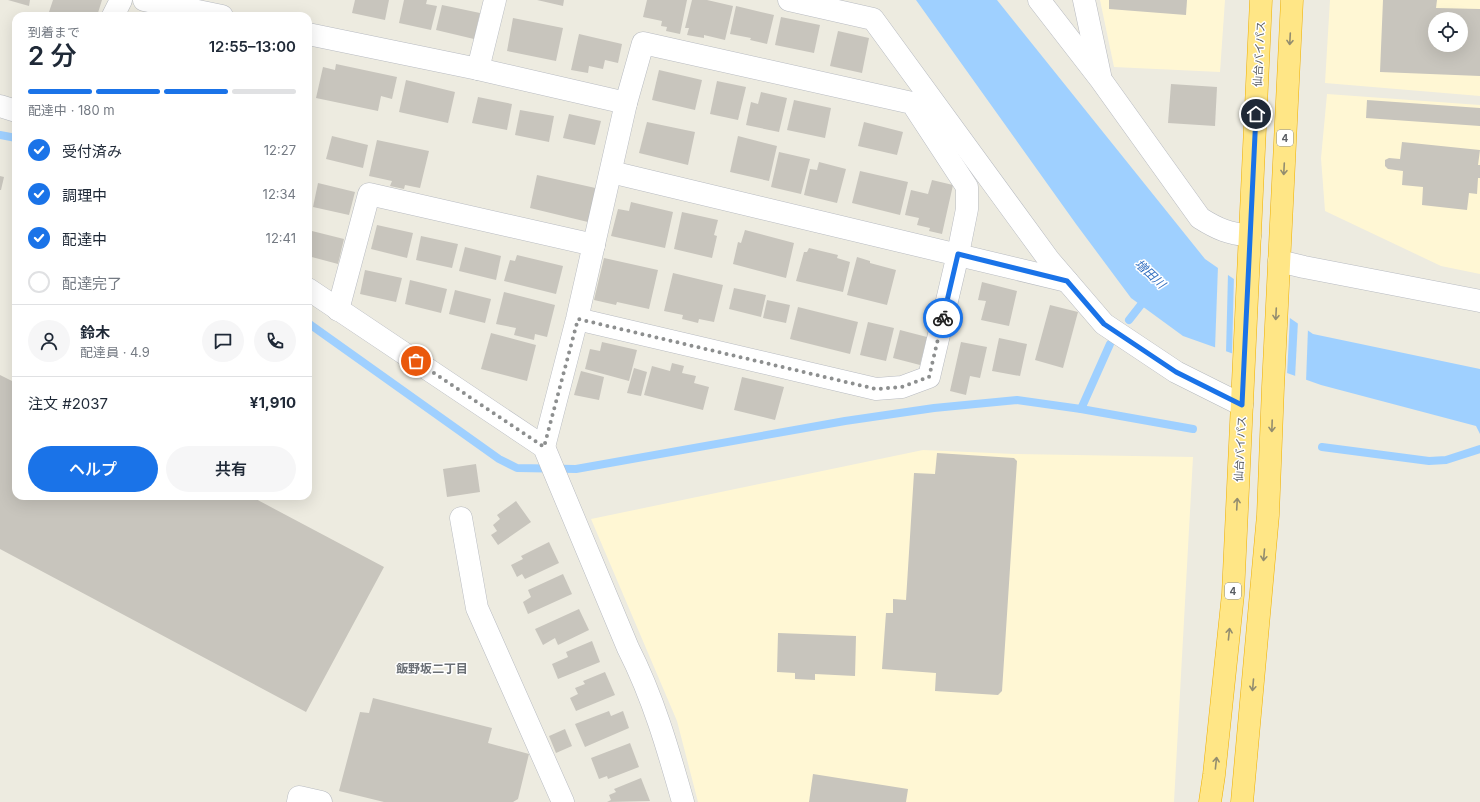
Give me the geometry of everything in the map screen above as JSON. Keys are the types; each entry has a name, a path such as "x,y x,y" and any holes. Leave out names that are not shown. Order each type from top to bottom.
{"highway":[{"name":"仙台バイパス","path":"1210,802 1233,594 1262,0"},
{"name":"4","path":"1242,802 1268,515 1292,0"}],"street":[{"path":"115,12 121,0"},
{"path":"144,0 202,12"},
{"path":"478,69 495,0"},
{"path":"789,0 872,19"},
{"path":"858,0 1049,260 1104,324 1176,372 1242,405"},
{"path":"1040,0 1101,80 1200,218 1228,233 1250,236"},
{"path":"1084,0 1101,80"},
{"path":"312,35 478,69 626,103"},
{"path":"546,452 578,319 626,103 643,43 912,103 967,187 966,208 958,254 929,377 902,387 876,389 578,319"},
{"path":"0,106 12,110"},
{"path":"611,172 1067,281"},
{"path":"338,310 369,194 594,245"},
{"path":"1279,268 1304,267 1480,300"},
{"path":"312,292 546,452 628,648 642,676 668,746 683,802"},
{"path":"461,518 477,608 563,802"},
{"path":"298,802 299,797 321,802"}],"shaded area":[{"path":"1100,0 1225,0 1220,72 1114,67"},
{"path":"1330,0 1480,0 1480,96 1325,83"},
{"path":"1327,94 1480,105 1480,274 1441,266 1325,211 1321,158"},
{"path":"923,450 1014,454 1193,457 1174,802 698,802 677,721 591,519"}],"water":[{"name":"増田川","path":"916,0 997,0 1205,259 1313,334 1480,369 1480,434 1476,426 1321,385 1183,336 1131,298 1076,224"}],"pier":[{"path":"1218,266 1228,273 1226,353 1215,349"},
{"path":"1234,276 1290,315 1287,375 1232,356"},
{"path":"1298,321 1308,328 1306,382 1295,378"}],"building":[{"path":"8,0 30,0 29,6"},
{"path":"53,0 102,0 98,12 49,12"},
{"path":"355,0 389,0 385,20 352,13"},
{"path":"404,0 427,0 426,4 437,6 431,30 399,23"},
{"path":"537,0 564,0 563,6"},
{"path":"647,0 687,0 680,34 666,31 667,27 661,26 662,21 643,17"},
{"path":"692,0 707,0 733,6 725,40 704,35 704,38 687,35 689,28 685,28"},
{"path":"1109,0 1187,0 1186,15 1109,9"},
{"path":"1383,0 1437,0 1436,8 1480,9 1480,76 1380,72"},
{"path":"442,5 480,13 474,39 436,30"},
{"path":"736,6 774,15 767,44 750,40 751,38 730,34"},
{"path":"781,17 820,25 814,53 775,45"},
{"path":"513,18 563,28 556,61 507,51"},
{"path":"838,31 869,38 862,73 830,66"},
{"path":"579,34 622,44 618,63 605,60 603,69 589,66 588,73 571,70"},
{"path":"336,64 397,77 392,99 381,96 378,111 316,98 323,67 335,70"},
{"path":"659,70 702,80 695,110 652,100"},
{"path":"406,80 455,92 448,123 399,112"},
{"path":"717,81 746,87 738,120 710,114"},
{"path":"1171,84 1217,87 1215,126 1168,123"},
{"path":"761,92 787,98 779,132 746,125 751,102 758,104"},
{"path":"478,97 512,104 507,130 472,123"},
{"path":"794,100 831,108 825,138 787,130"},
{"path":"1367,100 1480,108 1480,126 1366,118"},
{"path":"520,110 554,116 549,142 515,135"},
{"path":"569,114 601,121 595,145 563,138"},
{"path":"647,122 695,132 688,165 639,153"},
{"path":"864,122 903,132 897,155 858,146"},
{"path":"332,136 368,145 363,168 326,159"},
{"path":"738,136 777,146 769,181 730,172"},
{"path":"377,140 429,151 420,188 405,185 404,189 390,186 392,181 369,176"},
{"path":"1402,142 1480,150 1478,165 1480,165 1480,178 1478,178 1477,194 1469,193 1467,210 1422,205 1423,187 1402,185 1403,171 1388,169 1385,166 1385,160 1389,158 1400,159"},
{"path":"779,152 810,159 801,194 771,187"},
{"path":"819,162 846,169 837,203 804,195 810,169 817,170"},
{"path":"860,171 908,182 900,215 852,203"},
{"path":"537,175 600,189 592,223 530,208"},
{"path":"0,176 4,177 1,190 0,190"},
{"path":"932,180 953,185 942,234 929,231 930,228 917,225 919,218 905,215 911,190 928,194"},
{"path":"318,183 355,192 349,215 313,207"},
{"path":"631,202 673,212 665,248 611,236 618,209 629,211"},
{"path":"682,212 718,220 714,235 717,236 712,258 674,249"},
{"path":"377,225 413,233 407,258 371,249"},
{"path":"745,230 794,243 786,278 733,264 738,242 741,243"},
{"path":"312,231 344,239 338,264 312,257"},
{"path":"421,236 458,244 452,268 416,260"},
{"path":"465,247 501,256 496,280 459,271"},
{"path":"809,248 838,255 837,258 850,262 843,292 796,281 804,252 807,252"},
{"path":"517,255 563,266 556,294 504,281 510,260 515,261"},
{"path":"857,257 870,261 870,263 896,270 887,305 847,295"},
{"path":"604,258 658,270 649,309 617,302 616,305 594,300"},
{"path":"365,270 402,278 396,302 360,294"},
{"path":"673,273 723,285 714,322 699,319 698,323 682,319 683,315 664,311"},
{"path":"410,280 447,289 441,313 405,304"},
{"path":"982,282 1017,291 1009,326 981,320 986,301 978,300"},
{"path":"734,288 766,295 761,317 729,309"},
{"path":"455,290 491,299 485,323 449,314"},
{"path":"504,292 555,305 547,337 535,334 534,340 514,335 516,328 496,324"},
{"path":"767,300 790,305 786,323 763,318"},
{"path":"1050,305 1078,312 1063,368 1035,360"},
{"path":"798,307 858,322 850,354 790,339"},
{"path":"868,322 894,328 886,361 860,355"},
{"path":"900,330 927,337 920,365 893,358"},
{"path":"491,333 536,345 527,381 481,369"},
{"path":"999,338 1027,344 1020,376 992,371"},
{"path":"602,342 637,350 629,381 585,369 590,349 600,351"},
{"path":"961,342 987,347 980,378 970,376 966,395 950,391"},
{"path":"672,363 684,366 682,373 696,376 694,383 709,387 703,410 644,395 652,366 670,371"},
{"path":"634,368 647,372 641,396 627,393"},
{"path":"581,371 604,377 599,400 574,395"},
{"path":"0,375 12,381 12,500 258,500 384,567 306,712 0,549"},
{"path":"742,377 784,387 775,420 734,410"},
{"path":"937,453 1014,458 1017,461 1002,691 998,695 935,691 936,673 882,669 886,613 893,613 893,599 906,600 914,473 935,474"},
{"path":"476,464 480,492 447,497 443,469"},
{"path":"516,501 531,522 498,545 491,535 497,531 493,525 500,519 497,515"},
{"path":"549,542 559,563 525,579 522,574 517,577 511,565 523,559 521,556"},
{"path":"563,574 572,594 528,614 523,602 531,597 528,590"},
{"path":"579,609 589,630 558,645 555,638 543,645 535,629"},
{"path":"778,633 856,636 855,676 815,674 815,680 795,679 795,673 777,672"},
{"path":"592,641 600,662 558,679 552,664 568,657 566,652"},
{"path":"605,672 615,695 576,711 570,698 578,694 575,688 585,684 583,681"},
{"path":"373,698 492,728 488,743 529,754 518,799 513,802 384,802 339,791 360,712 369,713"},
{"path":"609,711 611,716 623,711 629,728 585,747 575,724"},
{"path":"565,729 572,746 556,753 549,736"},
{"path":"630,743 639,767 608,779 607,776 599,779 591,758"},
{"path":"813,774 908,789 906,802 809,802"},
{"path":"641,778 650,801 607,802 611,800 609,795 616,792 614,789"}],"waterway":[{"path":"0,135 12,137"},
{"path":"1129,320 1147,297"},
{"path":"312,326 499,459 517,468 576,469 845,421 934,408 1017,400 1081,409 1110,344"},
{"path":"1081,409 1193,429"},
{"path":"1322,447 1429,461 1446,460 1480,449"}],"way so far":[{"path":"416,361 544,447 578,319 876,389 902,387 929,377 943,318"}],"district":[{"name":"飯野坂二丁目","path":"432,669"}],"route":[{"path":"943,318 958,254 1067,281 1104,324 1176,372 1242,405 1256,114"}]}
